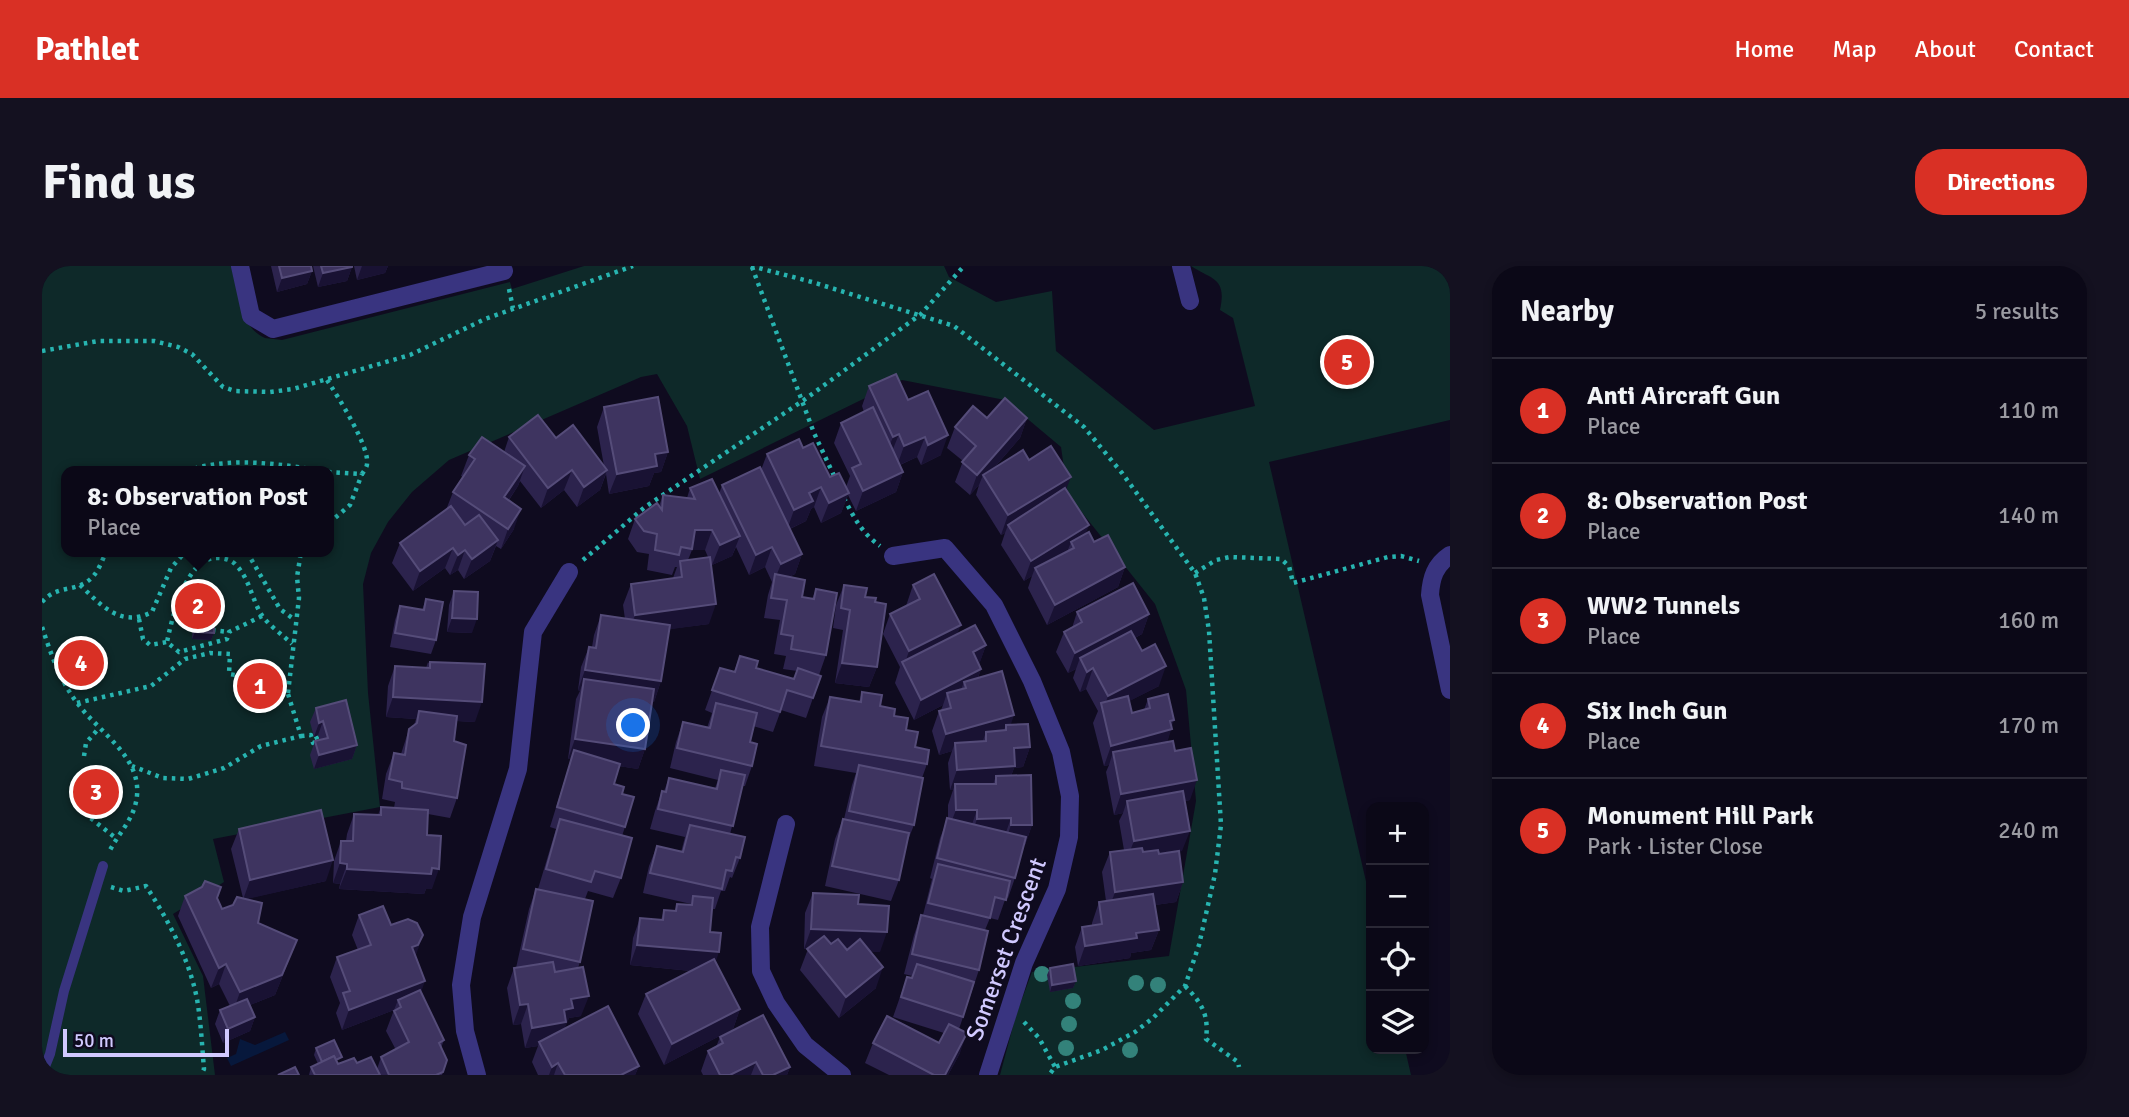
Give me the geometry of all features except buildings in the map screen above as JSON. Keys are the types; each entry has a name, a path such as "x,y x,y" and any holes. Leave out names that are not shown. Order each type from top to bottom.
{"street":[{"path":"240,266 251,316 273,329 505,271"},
{"path":"1181,266 1190,301"},
{"name":"Somerset Crescent","path":"893,556 945,548 994,605 1032,681 1061,752 1070,796 1069,837 1057,889 1024,963 988,1075"},
{"path":"1450,555 1436,569 1430,583 1431,607 1450,690"},
{"path":"477,1075 465,1031 461,985 472,917 518,769 533,632 569,572"},
{"path":"786,824 760,927 761,971 776,1003 805,1045 842,1075"}],"lane":[{"path":"42,1074 50,1054 64,991 103,866"}],"path":[{"path":"42,351 98,341 154,341 177,346 192,354 223,387 270,392 327,380 410,355 504,312 633,266"},
{"path":"752,266 921,314 954,326 1084,427 1122,473 1195,573 1204,598 1209,632 1221,825 1215,874 1199,945 1185,986 1135,1032 1102,1050 1055,1067 1049,1075"},
{"path":"752,266 804,400 814,433 837,483"},
{"path":"569,572 645,508 804,400 921,314 964,266"},
{"path":"327,380 367,454 368,466 350,505 334,519"},
{"path":"202,466 233,462 273,466"},
{"path":"334,472 362,474"},
{"path":"843,495 867,537 893,556"},
{"path":"1195,573 1216,560 1230,557 1281,559 1289,566 1293,583 1401,556 1414,558 1436,569"},
{"path":"42,602 58,590 80,586 93,577 103,557"},
{"path":"80,586 103,608 116,615 139,619 152,612 171,568 181,557"},
{"path":"250,557 280,609 295,620"},
{"path":"300,557 297,577 299,598 288,694 301,736"},
{"path":"167,642 173,614 183,588 200,564 212,558 225,558 236,564 262,616 292,644"},
{"path":"212,630 229,632 262,616"},
{"path":"139,619 144,639 150,646 167,642"},
{"path":"42,627 61,678 77,704 120,747 132,766 137,783 135,805 126,827 103,866"},
{"path":"167,642 180,652 228,639 229,632"},
{"path":"89,661 99,659 102,653"},
{"path":"77,704 151,686 185,659 210,653 230,654 229,674 250,678 255,674 267,675 267,683 288,694"},
{"path":"54,663 81,654 87,656 90,664 86,672 61,678"},
{"path":"84,756 86,743 99,727"},
{"path":"132,766 163,778 188,779 223,768 261,746 311,735 313,743 318,741 316,736"},
{"path":"102,799 88,816 117,839"},
{"path":"97,883 124,891 146,886 167,919 181,948 197,998 204,1069 201,1075"},
{"path":"1185,986 1199,999 1205,1011 1208,1026 1206,1039 1238,1062 1239,1066"},
{"path":"1007,1012 1028,1023 1040,1038 1055,1067"}],"green space":[{"path":"42,266 232,266 241,307 250,326 265,338 282,340 510,282 512,289 584,266 944,266 949,277 996,302 1052,291 1056,351 1154,430 1255,406 1233,318 1220,310 1222,299 1219,285 1211,277 1191,266 1450,266 1450,420 1269,462 1366,881 1366,1054 1406,1054 1411,1075 1000,1075 1016,1015 1032,972 1169,956 1196,801 1186,690 1155,604 1068,495 1061,447 1005,400 902,380 700,479 687,426 657,374 641,377 449,460 412,492 388,522 371,553 363,584 368,693 380,807 213,839 224,882 173,914 203,976 215,1075 42,1075"}],"water":[{"path":"285,1032 289,1040 231,1066 227,1058 236,1054 240,1039 255,1045"}],"place":[{"name":"Monument Hill Park","path":"1347,362"},
{"name":"8: Observation Post","path":"198,606"},
{"name":"Six Inch Gun","path":"81,663"},
{"name":"Anti Aircraft Gun","path":"260,686"},
{"name":"WW2 Tunnels","path":"96,792"}]}
